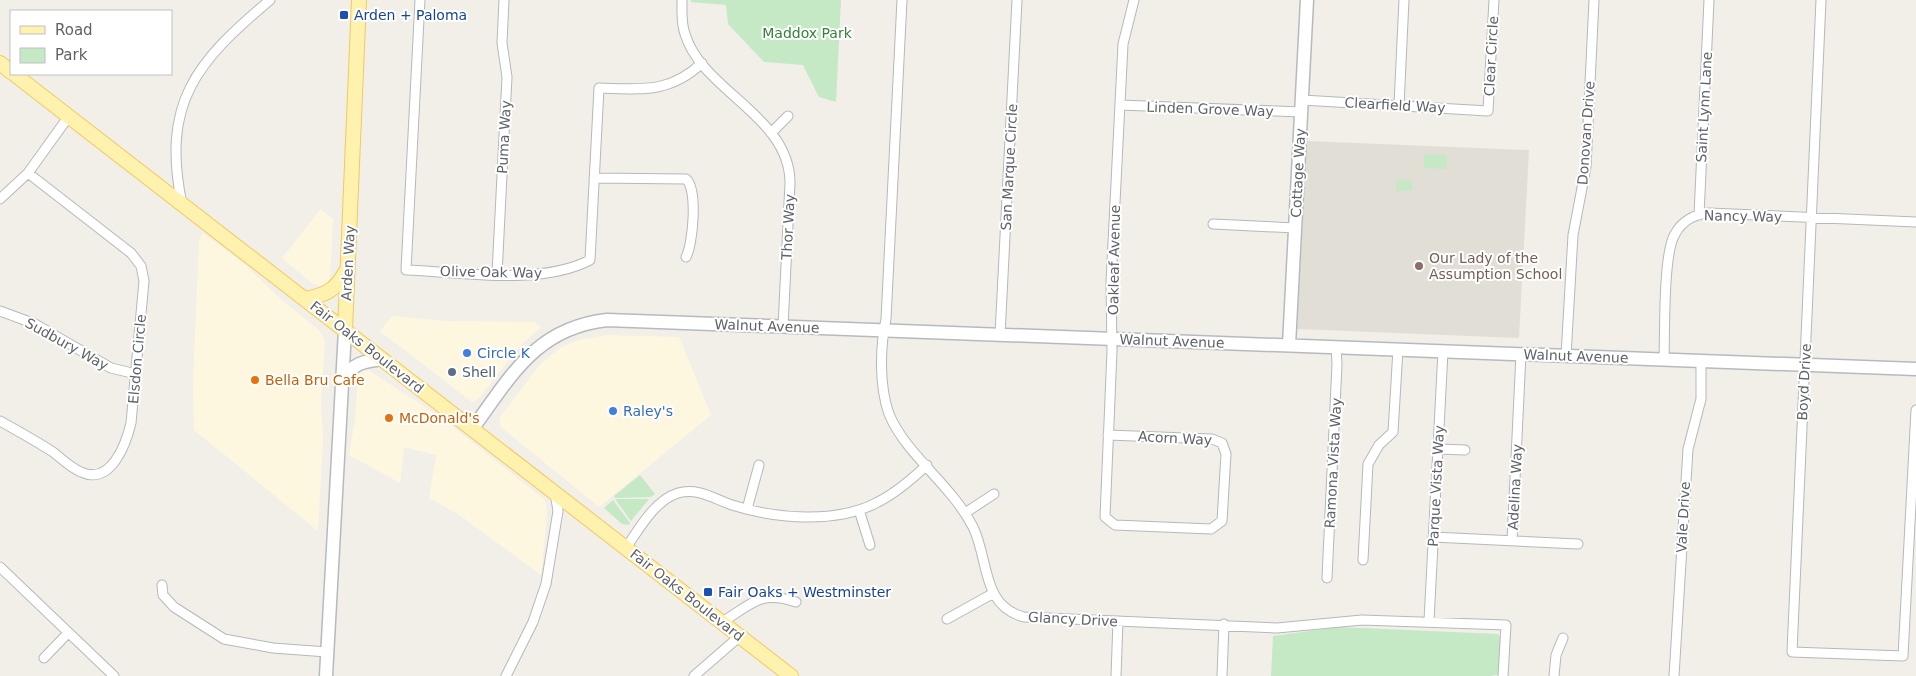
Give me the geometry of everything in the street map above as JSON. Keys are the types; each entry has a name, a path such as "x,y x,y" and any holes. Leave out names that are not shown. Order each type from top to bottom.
{"main road":[{"name":"Arden Way","path":"326,676 345,330 359,0"},
{"name":"Cottage Way","path":"1289,345 1307,0"},
{"name":"Fair Oaks Boulevard","path":"0,63 10,71"},
{"name":"Fair Oaks Boulevard","path":"15,75 791,676"},
{"path":"305,299 325,295 332,290 348,268"},
{"name":"Walnut Avenue","path":"473,428 529,355 548,339 576,326 613,320 1916,369"},
{"path":"342,383 347,373 358,364 383,359"}],"street":[{"path":"182,204 175,150 179,120 189,90 214,51 270,0"},
{"name":"Olive Oak Way","path":"420,0 406,270 544,274 572,268 590,260 599,88 657,88 681,80 702,63"},
{"name":"Puma Way","path":"497,274 507,77 502,43 504,0"},
{"name":"Thor Way","path":"682,0 685,34 691,48 702,63 771,133 784,153 790,177 783,326"},
{"path":"902,0 884,330 883,386 886,403 898,431 966,513 981,546 992,594 947,619"},
{"name":"San Marque Circle","path":"1000,335 1017,0"},
{"name":"Oakleaf Avenue","path":"1107,521 1104,511 1123,44 1134,0"},
{"path":"1399,106 1404,0"},
{"name":"Clear Circle","path":"1488,111 1494,0"},
{"name":"Donovan Drive","path":"1566,356 1573,236 1586,167 1594,0"},
{"name":"Saint Lynn Lane","path":"1699,214 1709,0"},
{"name":"Boyd Drive","path":"1821,0 1792,652 1903,656 1916,410"},
{"name":"Linden Grove Way","path":"1120,105 1301,106"},
{"name":"Clearfield Way","path":"1301,106 1399,106 1488,111"},
{"path":"0,199 28,173 68,116"},
{"path":"771,133 788,116"},
{"name":"Elsdon Circle","path":"0,421 30,438 81,472 92,475 102,473 114,462 126,441 131,423 144,281 141,266 131,254 28,173"},
{"path":"594,178 686,179 692,187 693,205 691,242 686,257"},
{"name":"Nancy Way","path":"1664,359 1670,244 1681,225 1699,214 1709,212 1916,222"},
{"path":"1213,224 1295,228"},
{"name":"Sudbury Way","path":"0,311 35,324 110,368 136,374"},
{"name":"Ramona Vista Way","path":"1327,578 1338,364 1336,347"},
{"path":"1363,560 1368,464 1379,445 1393,432 1398,349"},
{"name":"Parque Vista Way","path":"1429,621 1443,351"},
{"name":"Adelina Way","path":"1433,537 1512,541 1521,354"},
{"name":"Vale Drive","path":"1674,676 1688,449 1701,399 1701,361"},
{"name":"Acorn Way","path":"1107,521 1115,526 1211,529 1216,527 1224,516 1226,454 1222,443 1212,439 1108,435"},
{"path":"1438,449 1465,450"},
{"path":"747,509 759,465"},
{"path":"626,548 659,505 678,493 699,492 747,509 788,516 814,516 859,510 887,498 927,466"},
{"path":"506,676 533,622 546,584 558,510 555,492"},
{"path":"966,513 994,494"},
{"path":"859,510 870,544"},
{"path":"1512,541 1578,544"},
{"path":"0,567 114,676"},
{"path":"162,585 163,595 174,608 224,639 273,648 327,652"},
{"name":"Glancy Drive","path":"992,594 1003,608 1024,617 1224,624 1277,628 1362,620 1506,625 1503,676"},
{"path":"722,622 751,602 781,598 796,602"},
{"path":"1116,676 1118,621"},
{"path":"1222,676 1224,624"},
{"path":"44,658 68,632"},
{"path":"694,676 740,636"},
{"path":"1554,676 1556,654 1562,638"}],"shaded area":[{"path":"1307,141 1529,150 1519,338 1297,329"},
{"path":"321,209 333,219 330,279 324,287 313,284 282,258"},
{"path":"203,233 244,264 284,302 319,330 325,341 321,405 323,438 318,531 194,430 193,383 199,240"},
{"path":"392,316 445,321 534,322 541,327 522,344 478,399 472,402 380,331"},
{"path":"607,335 679,337 711,415 599,507 501,427 500,417 539,366 551,355 563,346 579,340"},
{"path":"368,370 442,418 545,500 547,513 541,575 458,514 429,498 436,455 404,447 400,483 349,455 355,420 358,377 361,372"}],"green space":[{"name":"Maddox Park","path":"691,0 841,0 836,102 819,97 803,65 764,62 728,24 726,5 691,2"},
{"path":"1424,154 1447,155 1446,169 1424,168"},
{"path":"1397,180 1412,181 1412,190 1396,191"},
{"path":"640,475 655,494 651,497 615,498 614,496"},
{"path":"615,499 649,499 631,521"},
{"path":"613,500 630,523 629,525 622,524 604,508"},
{"path":"1338,627 1498,634 1502,648 1498,675 1271,676 1273,636"}],"place":[{"name":"Arden + Paloma","path":"344,15"},
{"name":"Our Lady of the Assumption School","path":"1419,266"},
{"name":"Circle K","path":"467,353"},
{"name":"Shell","path":"452,372"},
{"name":"Bella Bru Cafe","path":"255,380"},
{"name":"Raley's","path":"613,411"},
{"name":"McDonald's","path":"389,418"},
{"name":"Fair Oaks + Westminster","path":"708,592"}]}
